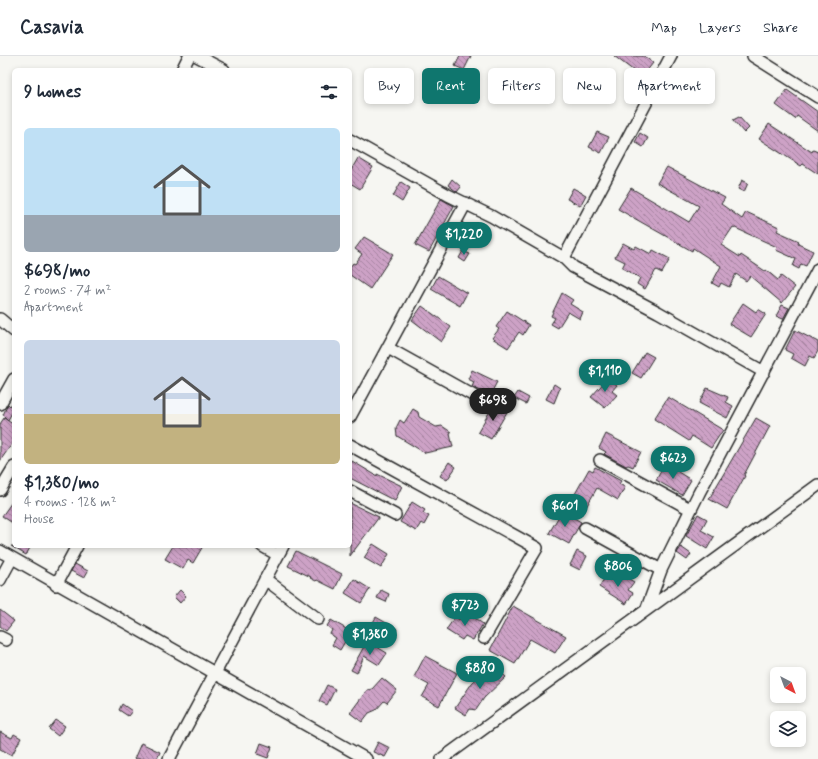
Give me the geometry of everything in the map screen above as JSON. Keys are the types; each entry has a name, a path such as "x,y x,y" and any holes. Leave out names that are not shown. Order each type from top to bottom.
{"street":[{"path":"183,68 189,56"},
{"path":"197,56 220,68"},
{"path":"564,258 671,56"},
{"path":"753,56 818,96"},
{"path":"352,141 491,216 564,258 573,267 658,312 764,372"},
{"path":"352,413 466,203"},
{"path":"647,608 661,570 690,509 818,269"},
{"path":"0,319 12,328"},
{"path":"388,348 483,401"},
{"path":"0,404 12,383"},
{"path":"352,446 537,548 484,638"},
{"path":"600,460 690,509"},
{"path":"0,490 12,470"},
{"path":"442,759 647,608 818,485"},
{"path":"352,492 395,515"},
{"path":"585,528 661,570"},
{"path":"56,584 76,548"},
{"path":"169,759 280,551 269,548"},
{"path":"0,552 366,759"},
{"path":"0,580 12,558"},
{"path":"265,579 318,619"}],"building":[{"path":"460,56 471,56 465,68 455,66"},
{"path":"614,56 644,56 653,63 649,68 630,68"},
{"path":"787,90 818,112 818,131 797,116 795,119 776,105"},
{"path":"739,117 749,128 744,133 733,120"},
{"path":"769,124 812,152 813,150 818,152 818,174 803,164 801,166 759,139"},
{"path":"597,132 609,137 601,153 589,147"},
{"path":"640,133 648,138 643,147 635,142"},
{"path":"358,158 373,167 360,189 352,184 352,168"},
{"path":"667,167 725,198 721,204 742,219 746,212 779,227 777,231 799,241 798,244 813,251 806,266 801,264 799,269 793,266 796,259 776,250 777,247 733,227 721,245 740,257 741,255 765,271 766,270 778,280 781,276 795,287 782,303 750,276 746,281 736,274 729,287 721,283 719,287 712,283 721,266 693,248 692,251 618,209 631,188 689,222 699,206 657,183"},
{"path":"452,179 461,187 457,192 448,185"},
{"path":"742,180 748,183 744,192 738,189"},
{"path":"401,182 410,188 402,202 393,196"},
{"path":"573,188 586,195 580,206 567,199"},
{"path":"441,199 454,206 429,252 415,245"},
{"path":"364,237 393,254 370,289 352,276 352,264 353,263 355,264 362,254 355,249"},
{"path":"623,243 634,249 636,246 651,254 653,250 670,259 662,273 656,270 645,289 637,284 640,278 622,268 625,262 615,257"},
{"path":"463,251 470,254 465,262 459,258"},
{"path":"438,276 467,293 460,306 431,289"},
{"path":"562,293 573,300 570,304 583,312 580,319 568,312 558,328 551,324 555,318 551,316"},
{"path":"743,303 756,312 758,309 766,314 751,337 729,324"},
{"path":"782,305 789,308 783,319 776,316"},
{"path":"422,306 451,327 441,342 412,320"},
{"path":"507,311 529,325 523,335 519,332 508,348 492,338 499,329 496,327"},
{"path":"795,330 818,342 818,351 814,358 810,356 805,366 791,358 793,354 785,350"},
{"path":"645,352 654,357 641,378 632,373"},
{"path":"472,370 497,382 490,395 472,387 474,382 468,379"},
{"path":"608,378 617,385 612,391 617,395 605,408 591,397"},
{"path":"554,384 560,388 554,403 546,399"},
{"path":"707,388 728,397 726,402 733,406 727,418 699,403"},
{"path":"518,392 529,398 526,404 514,398"},
{"path":"668,397 723,430 711,448 692,436 689,441 654,419"},
{"path":"8,404 10,406 12,404 12,413 8,420 3,415"},
{"path":"494,404 507,412 491,439 478,432"},
{"path":"413,409 418,412 419,417 436,427 442,426 451,432 450,434 453,447 425,453 397,436 396,428 400,420 404,423"},
{"path":"4,418 12,424 12,444 0,461 0,424"},
{"path":"756,418 770,426 727,509 709,499"},
{"path":"606,434 641,452 633,467 628,465 626,466 604,454 606,452 599,448"},
{"path":"352,461 377,476 377,474 402,486 395,501 352,479"},
{"path":"449,462 456,467 447,480 440,476"},
{"path":"665,464 691,480 682,495 656,480"},
{"path":"595,467 621,481 619,484 625,487 618,500 597,488 585,509 571,501 589,469 593,471"},
{"path":"12,502 12,523 2,516"},
{"path":"412,502 425,510 423,513 429,516 424,525 421,523 416,531 400,522"},
{"path":"352,504 379,517 350,556 350,548 352,548"},
{"path":"562,511 581,522 569,544 549,533"},
{"path":"698,514 707,519 701,530 714,537 707,549 686,536"},
{"path":"373,544 389,554 381,568 364,558"},
{"path":"681,547 691,554 687,560 677,553"},
{"path":"14,548 30,548 26,555"},
{"path":"172,548 202,548 193,563 188,560 183,569 165,559"},
{"path":"296,551 342,574 335,589 288,566"},
{"path":"577,551 587,556 580,570 570,565"},
{"path":"75,564 88,571 84,578 71,571"},
{"path":"607,574 618,581 622,575 634,582 628,590 633,593 626,604 599,587"},
{"path":"354,579 370,589 361,603 345,593"},
{"path":"180,590 186,596 180,603 174,597"},
{"path":"381,590 389,594 386,602 377,598"},
{"path":"513,606 566,636 555,653 530,639 515,664 490,650"},
{"path":"0,610 14,621 6,631 0,626"},
{"path":"465,611 483,624 473,640 465,636 462,640 446,630 455,617 459,620"},
{"path":"376,617 397,629 391,640 370,628"},
{"path":"331,620 355,634 350,642 346,640 340,650 332,645 336,638 330,634 332,630 327,626"},
{"path":"367,641 387,653 379,665 364,656 357,673 351,670"},
{"path":"425,656 457,673 439,706 422,697 429,685 414,677"},
{"path":"492,664 506,677 484,698 476,710 470,709 466,715 455,708 472,683"},
{"path":"382,678 397,690 387,703 384,701 376,710 369,713 362,722 350,713 367,690 372,689"},
{"path":"327,685 335,689 327,705 319,701"},
{"path":"122,704 132,711 128,716 119,710"},
{"path":"56,720 65,726 58,736 49,729"},
{"path":"0,732 12,738 14,734 21,738 12,755 0,749"},
{"path":"378,742 390,748 385,757 373,752"},
{"path":"141,743 160,752 157,759 134,759"},
{"path":"261,743 272,747 268,758 257,754"}]}
